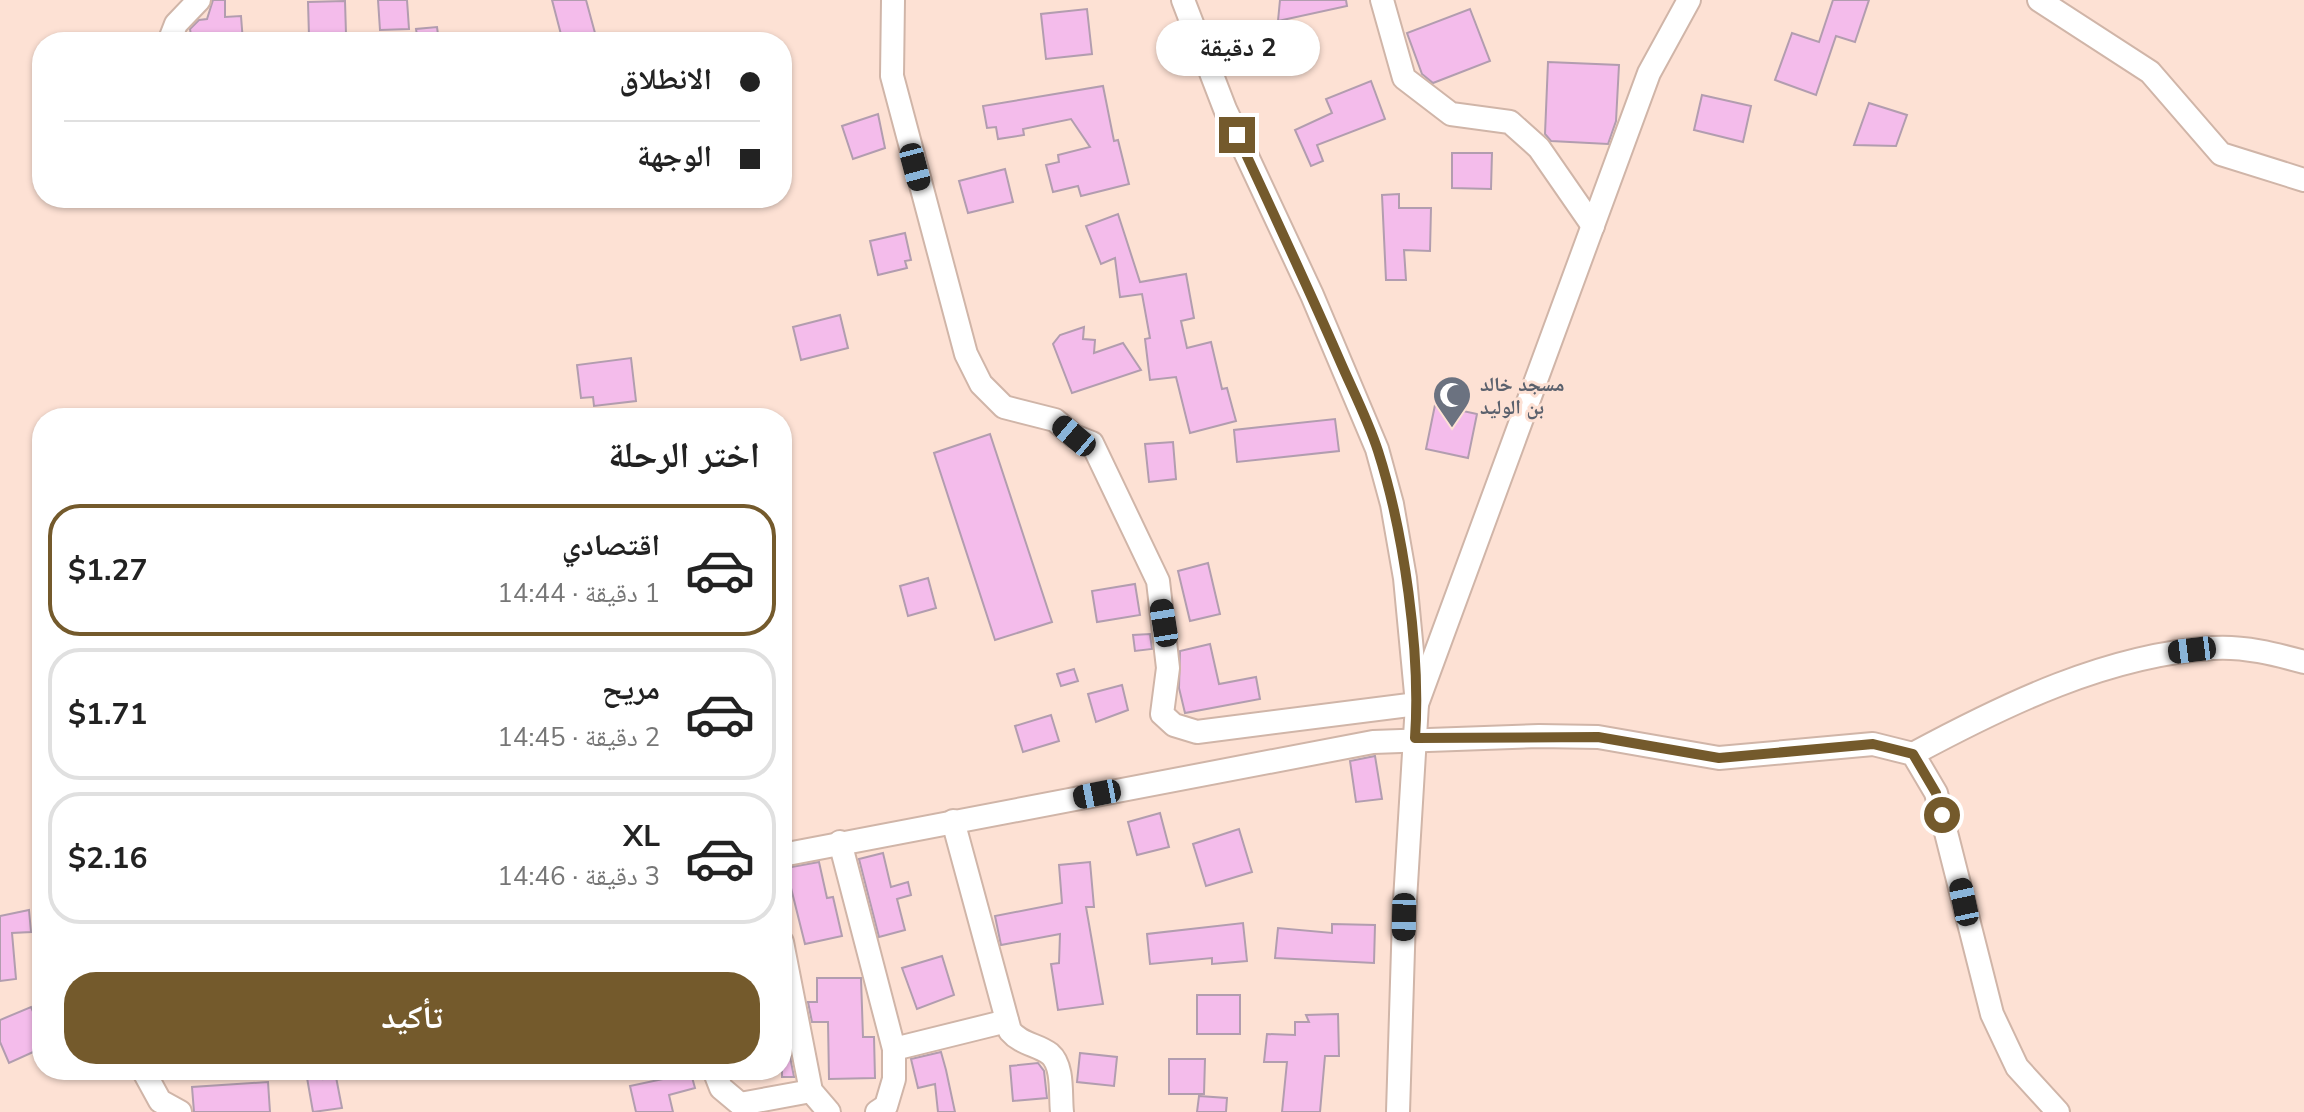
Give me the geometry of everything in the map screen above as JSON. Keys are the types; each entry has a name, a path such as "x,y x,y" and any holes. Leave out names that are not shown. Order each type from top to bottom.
{"street":[{"path":"173,32 176,24 199,0"},
{"path":"893,0 892,76 966,354 981,384 1004,407 1055,420 1074,436 1092,443 1103,462 1158,581 1168,668 1162,714 1174,725 1197,732 1417,704"},
{"path":"1183,0 1225,109 1312,295 1377,449 1392,504 1405,578 1417,704 1398,1112"},
{"path":"1382,0 1404,78 1451,114 1510,122 1539,148 1593,226"},
{"path":"1417,704 1649,73 1689,0"},
{"path":"2039,0 2150,72 2221,154 2304,180"},
{"path":"792,853 1330,747 1415,738 1598,737 1719,758 1873,744 1913,754 1988,714 2145,656 2216,647 2264,651 2304,662"},
{"path":"1913,754 1936,793 1992,1014 2017,1067 2058,1112"},
{"path":"953,821 1010,1031 1024,1045 1050,1055 1058,1068 1062,1112"},
{"path":"840,842 894,1049 894,1079 886,1106 877,1112"},
{"path":"792,993 811,1091 829,1112"},
{"path":"894,1049 1007,1021"},
{"path":"148,1080 160,1101 180,1112"},
{"path":"718,1080 721,1088 740,1104 811,1091"}],"building":[{"path":"213,0 225,0 225,17 241,16 242,32 190,32 199,20 207,19"},
{"path":"378,0 407,0 409,29 380,30"},
{"path":"552,0 586,0 595,32 560,32"},
{"path":"1280,0 1346,0 1347,6 1278,21"},
{"path":"1833,0 1869,0 1855,42 1836,36 1816,95 1775,80 1792,33 1819,42"},
{"path":"345,1 346,32 309,32 308,2"},
{"path":"1087,9 1092,54 1046,59 1041,14"},
{"path":"1470,9 1490,61 1433,83 1422,74 1407,33"},
{"path":"437,27 438,32 416,32 416,29"},
{"path":"1548,62 1619,65 1616,121 1608,144 1551,141 1545,134"},
{"path":"1371,81 1385,119 1317,145 1323,161 1311,166 1295,130 1332,113 1326,99"},
{"path":"1103,86 1114,141 1118,140 1129,184 1081,196 1078,186 1053,192 1046,165 1059,162 1058,155 1090,147 1071,119 1023,129 1024,135 998,139 996,127 987,128 983,106"},
{"path":"1702,95 1751,106 1743,142 1694,130"},
{"path":"1869,103 1907,115 1896,146 1854,145"},
{"path":"878,114 885,148 853,159 842,126"},
{"path":"1452,153 1492,153 1491,189 1452,188"},
{"path":"1005,169 1013,202 968,213 959,181"},
{"path":"1399,194 1399,208 1431,208 1430,251 1404,250 1406,280 1386,280 1382,195"},
{"path":"1118,214 1140,282 1186,274 1194,318 1181,321 1187,348 1211,342 1222,389 1227,388 1236,421 1190,433 1176,377 1150,380 1145,339 1150,338 1142,294 1120,297 1115,258 1101,264 1086,226"},
{"path":"905,233 911,260 905,261 907,268 878,275 870,241"},
{"path":"840,315 848,348 801,360 793,327"},
{"path":"1084,327 1083,339 1095,340 1094,353 1123,343 1141,370 1072,393 1053,344 1060,335"},
{"path":"631,358 636,401 594,406 593,397 581,398 577,365"},
{"path":"1435,405 1477,414 1468,458 1426,449"},
{"path":"1335,419 1339,451 1237,462 1234,430"},
{"path":"990,434 1052,622 995,640 934,453"},
{"path":"1173,442 1176,479 1149,482 1145,444"},
{"path":"1208,563 1220,614 1190,621 1178,571"},
{"path":"928,578 936,608 908,616 900,586"},
{"path":"1135,584 1140,615 1097,622 1092,591"},
{"path":"1150,634 1152,649 1135,651 1133,635"},
{"path":"1210,644 1219,684 1256,677 1260,699 1185,713 1179,688 1180,651"},
{"path":"1074,669 1078,681 1061,686 1057,674"},
{"path":"1122,685 1128,710 1096,722 1088,694"},
{"path":"1051,715 1059,741 1023,752 1015,726"},
{"path":"1375,756 1382,799 1356,802 1350,761"},
{"path":"1160,813 1169,847 1137,855 1128,822"},
{"path":"1239,829 1252,872 1206,886 1193,844"},
{"path":"883,853 891,887 908,882 911,895 897,899 905,930 879,937 859,859"},
{"path":"819,862 827,898 833,897 842,936 805,944 792,892 792,867"},
{"path":"1090,862 1094,907 1086,907 1103,1004 1058,1010 1051,964 1059,963 1060,934 1001,945 995,916 1062,903 1059,865"},
{"path":"29,910 31,932 12,933 16,979 0,981 0,916"},
{"path":"1243,923 1247,961 1212,964 1212,958 1150,964 1147,934"},
{"path":"1332,924 1375,925 1374,963 1275,958 1278,928 1332,933"},
{"path":"942,956 954,995 917,1009 902,968"},
{"path":"817,978 861,978 863,1037 874,1037 875,1078 829,1079 828,1022 812,1022 808,1002 817,1002"},
{"path":"1197,995 1240,995 1240,1034 1197,1034"},
{"path":"31,1007 32,1053 9,1063 0,1042 0,1020"},
{"path":"1338,1014 1339,1056 1325,1056 1320,1112 1282,1112 1287,1062 1264,1062 1267,1034 1295,1035 1295,1022 1309,1022 1306,1015"},
{"path":"941,1052 955,1112 938,1112 935,1084 918,1088 911,1059"},
{"path":"1080,1053 1117,1057 1114,1086 1077,1082"},
{"path":"1169,1059 1205,1059 1204,1094 1169,1094"},
{"path":"1038,1063 1044,1071 1047,1098 1013,1101 1010,1066"},
{"path":"307,1080 337,1080 342,1108 313,1112"},
{"path":"658,1080 693,1080 695,1088 669,1095 673,1112 636,1112 630,1086"},
{"path":"268,1082 270,1112 194,1112 192,1087"},
{"path":"1199,1096 1227,1098 1226,1112 1197,1112"}],"place":[{"name":"مسجد خالد بن الوليد","path":"1452,429"}],"route":[{"path":"1237,135 1312,295 1377,449 1392,504 1405,578 1417,704 1415,738 1598,737 1719,758 1873,744 1913,754 1936,793 1942,815"}]}
